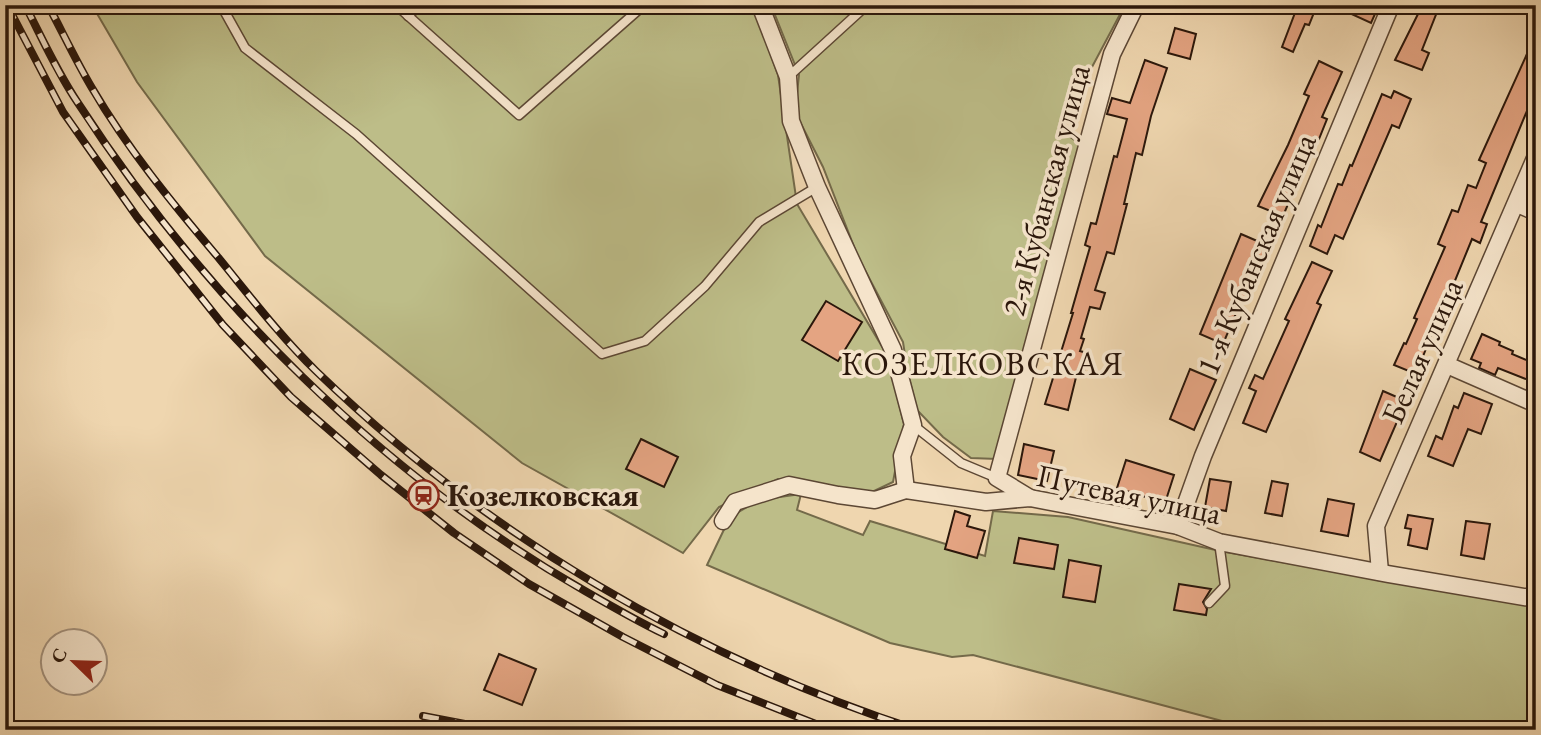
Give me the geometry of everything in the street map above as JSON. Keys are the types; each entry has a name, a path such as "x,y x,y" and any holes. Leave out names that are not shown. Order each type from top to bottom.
{"street":[{"path":"760,5 788,77 791,121 817,187 893,350 913,425 902,456 906,490"},
{"name":"2-я Кубанская улица","path":"997,478 1112,54 1136,5"},
{"name":"1-я Кубанская улица","path":"1178,526 1203,456 1391,5"},
{"name":"Белая улица","path":"1380,572 1376,526 1536,156"},
{"path":"1517,204 1536,212"},
{"path":"1447,365 1536,404"},
{"path":"997,478 1030,498"},
{"name":"Путевая улица","path":"723,521 735,502 789,485 875,500 906,490 986,502 1030,498 1178,526 1220,542 1536,599"}],"lane":[{"path":"221,5 245,48 356,134 602,354 645,341 705,286 759,222 817,187"},
{"path":"396,5 519,115 644,5"},
{"path":"408,16 419,5"},
{"path":"788,77 867,5"},
{"path":"913,425 961,463 997,478"},
{"path":"1209,603 1225,586 1220,542"}],"green space":[{"path":"92,5 753,5 778,75 797,204 887,355 904,424 893,482 872,492 778,479 719,507 683,553 522,463 265,256 137,82"},
{"path":"771,5 1125,5 1059,129 1080,144 997,459 971,458 943,437 917,410 903,342 858,257 823,167 795,112 799,75"},
{"path":"801,494 797,510 863,535 870,521 985,556 993,511 1068,517 1220,551 1536,607 1536,730 1256,730 973,655 952,657 890,643 707,565 730,517 759,500"}],"building":[{"path":"1298,5 1317,5 1293,52 1282,47"},
{"path":"1332,5 1379,5 1371,23"},
{"path":"1422,6 1437,12 1422,50 1429,53 1422,70 1395,60"},
{"path":"1175,28 1196,34 1190,59 1168,53"},
{"path":"1536,34 1536,89 1481,222 1487,224 1480,243 1472,239 1445,305 1451,308 1443,329 1435,326 1416,374 1394,365 1417,319 1414,318 1445,247 1438,244 1452,210 1458,212 1468,185 1476,188 1486,163 1479,160"},
{"path":"1145,60 1167,68 1151,116 1142,155 1136,153 1114,254 1107,252 1095,290 1105,293 1100,309 1090,307 1081,338 1084,339 1080,351 1090,354 1084,371 1078,369 1068,410 1045,404 1090,247 1085,245 1091,223 1096,224 1127,119 1107,114 1112,98 1130,103"},
{"path":"1319,61 1342,72 1322,117 1327,119 1319,139 1314,137 1283,216 1258,206 1309,96 1304,94"},
{"path":"1394,91 1411,99 1399,128 1392,125 1343,239 1335,235 1327,254 1310,246 1318,225 1321,227 1338,184 1342,185 1350,165 1352,166 1382,94 1391,98"},
{"path":"1241,234 1271,247 1247,301 1242,299 1223,344 1200,334"},
{"path":"1312,262 1332,271 1317,303 1321,305 1266,432 1243,423 1256,391 1249,388 1255,375 1263,379 1289,321 1285,319"},
{"path":"826,301 862,322 838,361 802,340"},
{"path":"1482,334 1500,342 1499,345 1513,351 1512,354 1536,364 1536,383 1498,368 1495,375 1479,368 1481,363 1471,359"},
{"path":"1190,369 1216,380 1194,430 1170,419"},
{"path":"1383,391 1406,401 1380,461 1360,452"},
{"path":"1464,393 1492,404 1481,434 1468,429 1453,466 1428,456 1436,436 1442,439 1454,406 1458,408"},
{"path":"641,439 678,457 664,487 626,469"},
{"path":"1024,444 1054,451 1047,481 1018,475"},
{"path":"1126,460 1174,475 1165,503 1117,488"},
{"path":"1210,479 1231,482 1226,511 1205,507"},
{"path":"1272,481 1288,484 1282,516 1265,513"},
{"path":"1328,499 1354,504 1348,536 1321,531"},
{"path":"955,511 970,516 967,526 985,531 977,558 945,549"},
{"path":"1408,515 1433,519 1427,549 1408,545 1411,529 1405,528"},
{"path":"1466,521 1490,524 1484,559 1461,555"},
{"path":"1019,538 1058,545 1054,569 1014,563"},
{"path":"1069,560 1101,566 1095,602 1063,597"},
{"path":"1179,584 1211,589 1203,602 1207,609 1206,615 1174,610"},
{"path":"499,654 536,669 522,705 484,690"}],"railway":[{"path":"7,5 63,112 137,217 223,325 291,397 381,475 454,533 529,584 623,637 717,685 831,730"},
{"path":"25,5 70,91 128,176 182,246 241,313 303,377 368,437 437,493 510,545 585,591 664,634"},
{"path":"48,5 80,68 106,110 167,195 290,344 381,430 450,486 597,585 674,628 754,666 835,701 918,730"},
{"path":"423,716 496,730"}],"place":[{"name":"Козелковская","path":"424,495"}],"district":[{"name":"КОЗЕЛКОВСКАЯ","path":"983,363"}]}
